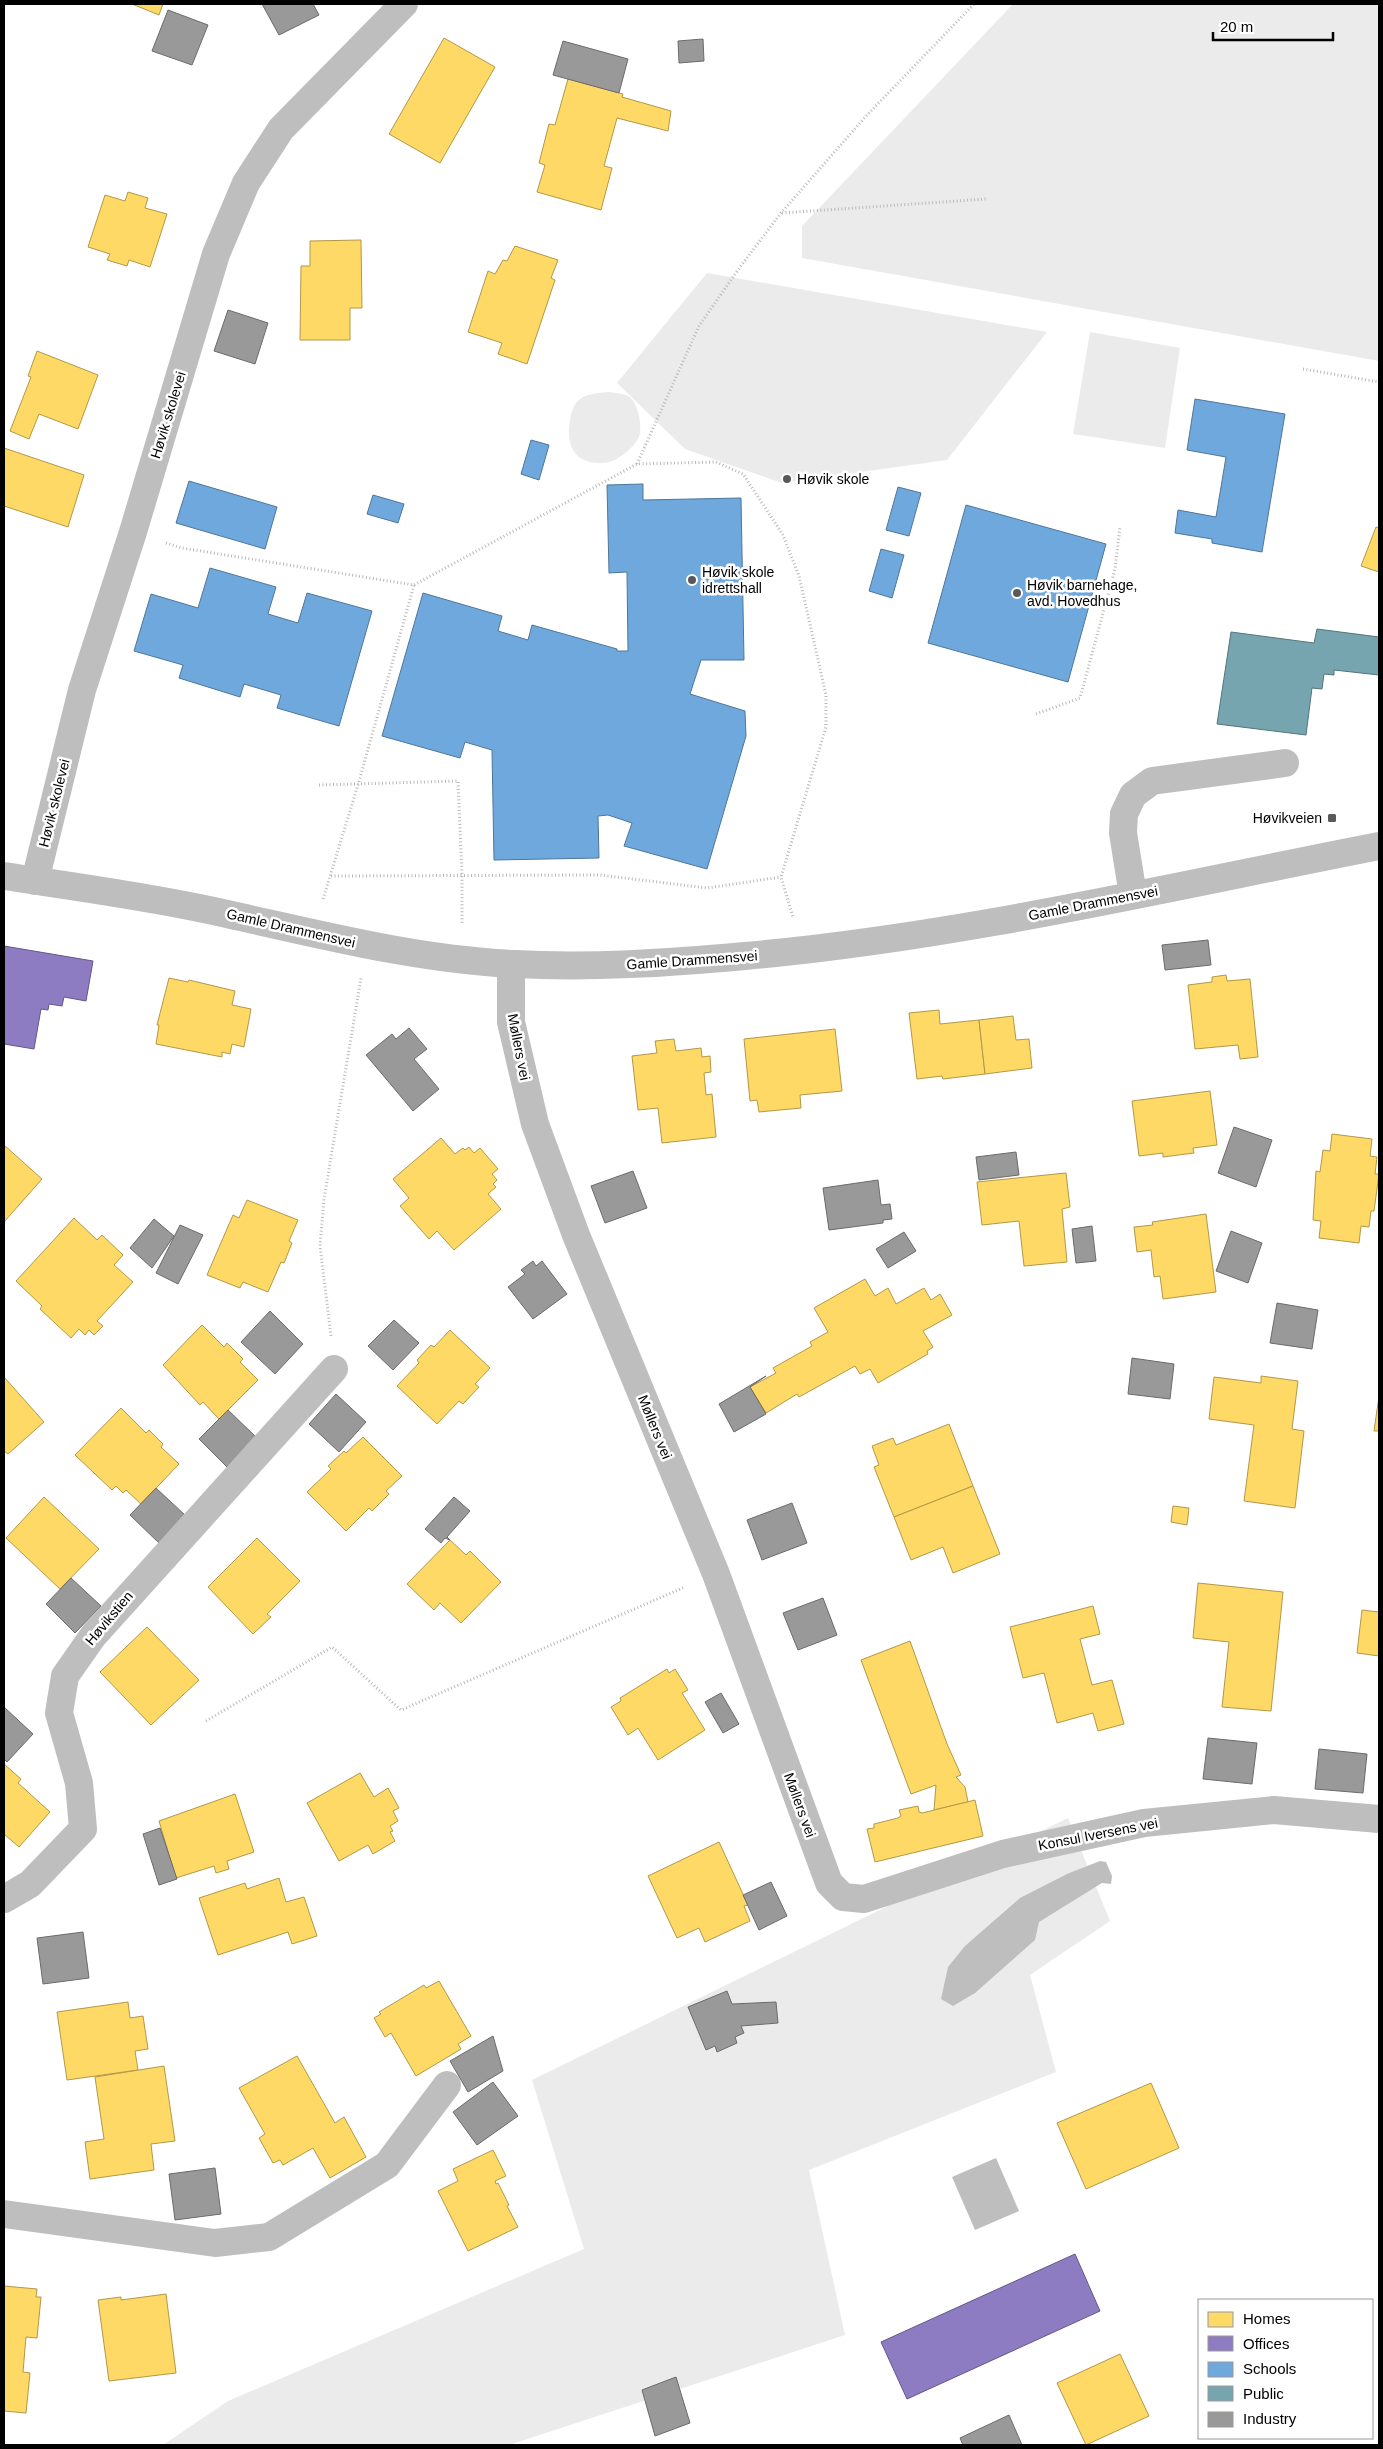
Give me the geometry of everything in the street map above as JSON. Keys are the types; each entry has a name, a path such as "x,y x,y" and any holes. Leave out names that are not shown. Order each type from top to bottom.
{"street":[{"name":"Høvik skolevei","path":"35,881 82,690 133,532 216,254 246,183 281,129 404,4"},
{"path":"1133,895 1123,833 1124,814 1133,795 1152,781 1285,763"},
{"name":"Gamle Drammensvei","path":"4,876 199,908 367,945 425,954 511,964 606,966 803,951 910,937 1379,846"},
{"name":"Møllers vei","path":"511,964 511,1022 535,1124 576,1235 716,1574 830,1883"},
{"name":"Høvikstien","path":"4,1899 30,1884 83,1829 79,1783 59,1713 65,1676 93,1636 334,1368"},
{"name":"Konsul Iversens vei","path":"830,1883 843,1898 864,1899 1003,1854 1144,1823 1274,1810 1379,1819"},
{"path":"4,2214 215,2243 269,2237 387,2165 447,2085"}],"path":[{"path":"637,464 699,326 740,267 782,213 866,115 974,4"},
{"path":"782,213 986,199"},
{"path":"1303,369 1379,382"},
{"path":"133,532 182,548 414,585 637,464 716,462 743,474 783,535 799,576 826,695 826,727 781,877 794,919"},
{"path":"1036,714 1080,698 1115,569 1120,527"},
{"path":"322,902 358,785 414,585"},
{"path":"319,785 458,781 462,930"},
{"path":"331,876 600,875 707,888 781,877"},
{"path":"334,1368 320,1246 324,1199 367,945"},
{"path":"206,1721 332,1647 401,1710 716,1574"}],"shaded area":[{"path":"1013,4 1379,4 1379,361 802,258 802,226"},
{"path":"707,273 1047,332 947,460 782,483 685,449 617,383"},
{"path":"1090,332 1180,348 1165,448 1073,434"},
{"path":"609,392 628,396 632,399 640,421 639,437 628,450 613,461 602,463 584,460 574,451 569,437 572,411 576,403 583,397"},
{"path":"1068,1818 1110,1921 1030,1975 1056,2072 809,2170 845,2335 509,2445 163,2445 228,2401 584,2249 532,2080"},
{"path":"1100,1861 1106,1862 1112,1876 1111,1884 1102,1883 1039,1922 1035,1940 975,1993 953,2006 941,1999 948,1967 965,1946 1020,1898 1067,1874"},
{"path":"996,2158 1019,2211 975,2230 952,2177"}],"building: Homes":[{"path":"132,4 163,4 159,15"},
{"path":"444,38 495,67 440,163 389,134"},
{"path":"568,79 623,94 622,97 671,111 668,131 617,118 604,166 612,168 601,210 537,192 545,165 539,163 549,124 555,125"},
{"path":"128,192 148,198 145,208 167,214 150,267 129,260 127,266 107,260 110,254 88,247 105,195 125,201"},
{"path":"361,240 362,308 350,308 350,340 300,340 301,266 310,266 310,241"},
{"path":"515,246 558,260 551,278 555,280 527,364 498,354 502,343 468,332 488,271 495,274 503,260 507,261"},
{"path":"37,351 98,375 78,429 39,414 29,439 10,431 31,377 28,376"},
{"path":"4,448 84,475 68,527 4,506"},
{"path":"1376,527 1379,528 1379,572 1361,566"},
{"path":"1226,975 1227,981 1250,979 1258,1057 1240,1059 1238,1045 1195,1049 1188,985 1212,982 1212,977"},
{"path":"169,978 188,982 189,980 235,991 232,1005 251,1009 244,1047 232,1044 230,1054 222,1052 222,1057 156,1044 159,1025 157,1025"},
{"path":"939,1010 940,1024 979,1020 985,1074 943,1079 942,1076 917,1079 909,1013"},
{"path":"1013,1016 1016,1040 1029,1039 1032,1068 985,1074 979,1020"},
{"path":"835,1029 842,1091 800,1095 801,1108 759,1112 757,1100 750,1101 744,1039"},
{"path":"674,1039 676,1051 701,1048 702,1057 710,1056 711,1072 704,1073 706,1095 712,1094 716,1137 662,1143 658,1108 638,1110 632,1056 657,1053 655,1041"},
{"path":"1210,1091 1217,1145 1193,1148 1194,1153 1163,1157 1163,1153 1139,1156 1132,1101"},
{"path":"1332,1134 1372,1139 1370,1156 1377,1157 1375,1174 1379,1174 1374,1211 1371,1211 1369,1227 1361,1226 1359,1243 1319,1238 1321,1221 1313,1220 1316,1171 1320,1172 1323,1150 1330,1151"},
{"path":"441,1138 455,1154 463,1148 465,1150 469,1147 474,1153 480,1148 498,1169 492,1174 497,1180 493,1184 496,1187 488,1194 501,1209 454,1250 437,1231 429,1239 400,1206 409,1198 393,1179"},
{"path":"4,1145 42,1179 4,1222"},
{"path":"1066,1173 1070,1207 1062,1209 1067,1262 1024,1266 1019,1221 982,1225 977,1182"},
{"path":"247,1200 298,1220 289,1241 292,1243 284,1263 281,1262 268,1292 243,1282 240,1288 207,1275 233,1215 239,1218"},
{"path":"1206,1214 1216,1292 1163,1299 1160,1276 1154,1277 1151,1250 1137,1252 1134,1227 1153,1225 1152,1222"},
{"path":"74,1218 97,1240 102,1235 123,1255 114,1265 133,1282 97,1321 103,1326 94,1335 89,1330 85,1335 79,1329 71,1338 40,1309 42,1306 16,1281"},
{"path":"865,1279 875,1296 888,1288 896,1304 924,1288 931,1300 940,1294 952,1315 923,1331 933,1347 927,1351 928,1354 878,1383 870,1369 860,1374 855,1366 799,1397 797,1394 766,1413 750,1387 776,1373 773,1368 812,1346 810,1342 828,1332 814,1308"},
{"path":"202,1325 224,1347 227,1343 243,1359 240,1362 258,1380 219,1419 203,1402 200,1405 163,1365"},
{"path":"450,1330 490,1368 475,1384 479,1387 463,1404 459,1401 437,1424 397,1386 419,1363 417,1360 431,1345 434,1347"},
{"path":"1261,1376 1298,1381 1292,1429 1304,1431 1295,1508 1244,1501 1254,1425 1209,1419 1214,1377 1261,1383"},
{"path":"4,1377 44,1422 8,1454 4,1451"},
{"path":"1379,1396 1379,1431 1374,1431"},
{"path":"121,1408 146,1433 149,1430 163,1444 161,1447 179,1464 141,1504 126,1490 123,1493 116,1486 112,1490 75,1455"},
{"path":"949,1424 973,1486 894,1517 874,1467 879,1465 872,1446 893,1438 896,1445"},
{"path":"363,1437 402,1476 386,1491 389,1494 372,1511 369,1508 346,1531 307,1492 331,1469 328,1466"},
{"path":"973,1486 1000,1554 953,1573 943,1547 911,1560 894,1517"},
{"path":"44,1497 99,1549 60,1589 6,1538"},
{"path":"1173,1506 1189,1508 1187,1525 1171,1522"},
{"path":"257,1538 300,1581 267,1614 271,1617 253,1634 208,1587"},
{"path":"450,1540 466,1555 470,1551 501,1582 461,1623 440,1603 434,1610 407,1584"},
{"path":"1198,1583 1283,1592 1271,1711 1222,1707 1229,1642 1193,1638"},
{"path":"1093,1606 1100,1634 1080,1639 1092,1685 1112,1680 1124,1724 1098,1731 1093,1713 1057,1723 1044,1673 1023,1678 1010,1627"},
{"path":"1362,1610 1379,1612 1379,1656 1357,1653"},
{"path":"147,1627 199,1680 151,1725 100,1672"},
{"path":"910,1641 947,1744 961,1775 956,1777 965,1787 968,1802 934,1810 936,1785 911,1794 861,1660"},
{"path":"667,1669 669,1673 675,1669 688,1690 682,1693 705,1730 658,1760 638,1728 628,1735 611,1707 621,1701 620,1698"},
{"path":"4,1764 21,1779 18,1783 50,1812 19,1847 4,1834"},
{"path":"360,1773 374,1797 388,1788 399,1808 393,1811 398,1821 390,1826 393,1831 390,1832 395,1841 373,1854 368,1845 339,1861 307,1803"},
{"path":"235,1794 254,1852 227,1861 229,1869 216,1873 214,1866 176,1878 159,1821"},
{"path":"975,1800 983,1836 875,1862 867,1829 874,1828 874,1824 898,1818 901,1816 899,1810 918,1806 919,1812 922,1813"},
{"path":"719,1842 748,1905 744,1906 750,1921 705,1942 699,1928 677,1938 648,1876"},
{"path":"279,1878 286,1902 304,1897 317,1936 292,1944 288,1932 218,1955 199,1898 245,1883 247,1889"},
{"path":"439,1981 471,2036 458,2044 461,2049 416,2076 391,2033 385,2037 374,2018 381,2014 379,2012 424,1985 426,1988"},
{"path":"128,2002 130,2018 143,2016 148,2049 135,2051 138,2070 67,2080 57,2012"},
{"path":"297,2056 335,2123 344,2117 366,2157 330,2178 313,2148 283,2165 280,2160 273,2163 259,2138 265,2134 239,2088"},
{"path":"164,2066 175,2141 151,2144 154,2170 90,2179 85,2142 104,2139 95,2077"},
{"path":"1151,2083 1179,2148 1086,2189 1057,2123"},
{"path":"493,2150 506,2176 495,2181 496,2184 498,2183 509,2205 507,2206 518,2227 468,2251 438,2191 458,2181 453,2169"},
{"path":"4,2286 37,2289 36,2297 41,2297 37,2338 26,2337 23,2372 30,2373 26,2413 4,2411"},
{"path":"166,2294 176,2373 109,2381 98,2300 121,2297 121,2300"},
{"path":"1120,2354 1149,2416 1086,2445 1057,2383"}],"building: Offices":[{"path":"4,946 93,961 86,1001 64,997 62,1006 49,1004 48,1010 41,1009 34,1049 4,1044"},
{"path":"1075,2254 1100,2311 907,2399 881,2342"}],"building: Schools":[{"path":"1195,399 1285,414 1262,552 1212,543 1212,539 1175,533 1178,510 1216,517 1226,457 1187,450"},
{"path":"531,440 549,445 539,480 521,474"},
{"path":"189,481 277,507 265,549 176,523"},
{"path":"643,484 643,500 741,498 744,660 701,660 690,694 745,711 746,736 707,869 624,846 632,823 608,815 598,816 599,858 494,860 492,750 465,742 460,758 382,736 423,593 502,616 498,631 528,640 532,625 617,649 617,651 628,651 627,572 609,573 607,485"},
{"path":"898,487 921,493 909,536 886,530"},
{"path":"373,495 404,504 398,523 367,514"},
{"path":"966,505 1106,544 1068,682 928,643"},
{"path":"881,549 904,555 892,598 869,591"},
{"path":"210,568 276,587 268,614 298,623 307,593 372,611 339,726 277,708 281,695 244,684 240,697 179,678 183,665 134,651 151,594 198,608"}],"building: Public":[{"path":"1317,629 1379,637 1379,675 1334,670 1334,675 1324,674 1322,689 1312,688 1306,735 1217,724 1231,632 1314,643"}],"building: Industry":[{"path":"262,4 313,4 319,15 279,35"},
{"path":"168,10 208,25 192,65 152,51"},
{"path":"703,39 704,61 679,63 678,41"},
{"path":"563,41 628,59 619,93 553,75"},
{"path":"228,310 268,323 255,364 214,351"},
{"path":"1208,940 1211,965 1165,970 1162,945"},
{"path":"409,1028 427,1049 414,1059 439,1089 413,1111 366,1055 392,1034 396,1039"},
{"path":"1234,1127 1272,1140 1256,1187 1218,1173"},
{"path":"1016,1152 1019,1175 979,1180 976,1157"},
{"path":"633,1171 647,1208 605,1223 591,1186"},
{"path":"878,1180 881,1205 890,1204 892,1219 883,1220 883,1223 829,1230 823,1188"},
{"path":"154,1219 174,1236 152,1268 130,1248"},
{"path":"180,1225 203,1235 178,1284 156,1273"},
{"path":"1092,1226 1096,1261 1076,1263 1072,1229"},
{"path":"1231,1231 1262,1243 1248,1283 1216,1271"},
{"path":"904,1232 916,1251 888,1268 876,1249"},
{"path":"533,1261 536,1266 542,1261 567,1294 533,1319 508,1287 525,1274 521,1270"},
{"path":"1277,1303 1318,1310 1312,1349 1270,1343"},
{"path":"270,1311 303,1344 275,1374 241,1342"},
{"path":"394,1320 419,1343 393,1370 368,1346"},
{"path":"1132,1358 1174,1364 1170,1399 1128,1394"},
{"path":"766,1376 750,1387 766,1414 734,1432 719,1404"},
{"path":"336,1394 366,1422 339,1452 309,1424"},
{"path":"228,1410 256,1437 227,1467 199,1439"},
{"path":"156,1488 186,1516 160,1544 130,1515"},
{"path":"454,1497 470,1511 447,1537 450,1540 445,1538 441,1543 425,1529"},
{"path":"792,1503 807,1543 762,1560 747,1520"},
{"path":"71,1578 101,1606 75,1633 46,1604"},
{"path":"823,1598 837,1635 798,1650 783,1613"},
{"path":"721,1693 739,1724 723,1733 705,1702"},
{"path":"4,1707 33,1734 7,1762 4,1759"},
{"path":"1208,1738 1257,1743 1252,1784 1203,1779"},
{"path":"1319,1749 1367,1754 1363,1793 1315,1789"},
{"path":"160,1828 177,1879 159,1885 143,1834"},
{"path":"771,1882 787,1916 759,1930 743,1895"},
{"path":"83,1932 89,1978 43,1984 37,1938"},
{"path":"727,1991 732,2004 776,2002 778,2023 741,2026 744,2033 735,2037 737,2043 717,2052 715,2046 706,2050 688,2007"},
{"path":"493,2036 503,2071 468,2092 450,2061"},
{"path":"493,2082 518,2116 477,2145 453,2112"},
{"path":"215,2168 221,2214 175,2220 169,2174"},
{"path":"676,2377 690,2423 655,2436 642,2390"},
{"path":"1009,2415 1022,2445 963,2445 960,2438"}],"place":[{"name":"Høvik skole","path":"787,479"},
{"name":"Høvik skole idrettshall","path":"692,580"},
{"name":"Høvik barnehage, avd. Hovedhus","path":"1017,593"},
{"name":"Høvikveien","path":"1332,818"}]}
